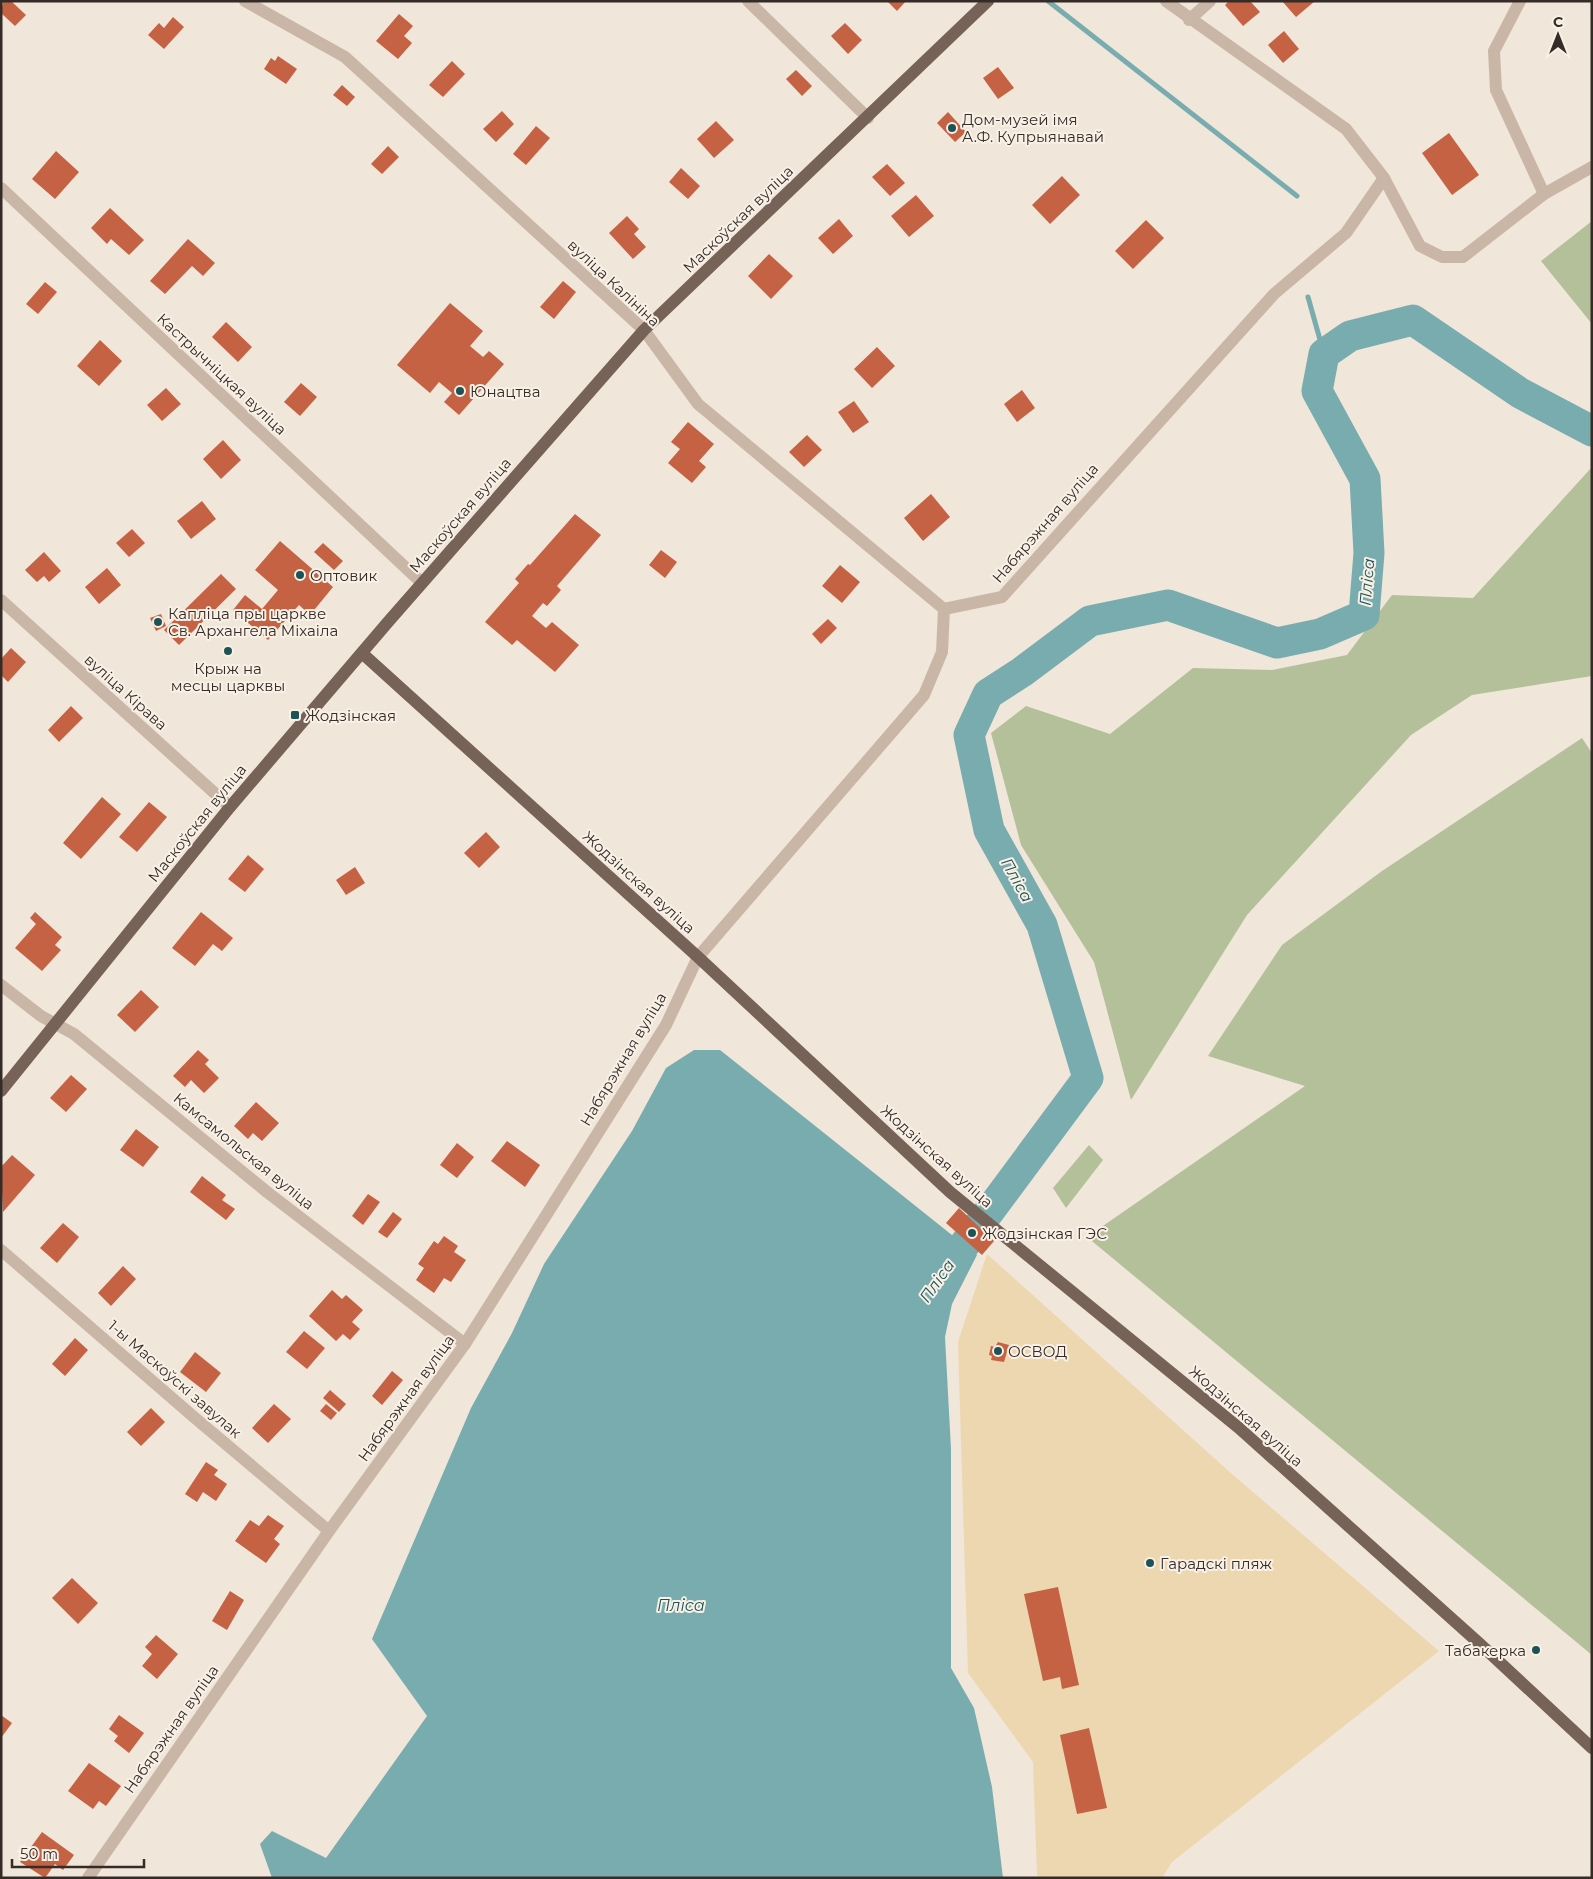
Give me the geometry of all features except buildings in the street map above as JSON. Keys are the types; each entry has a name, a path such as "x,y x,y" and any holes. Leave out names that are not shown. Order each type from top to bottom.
{"main road":[{"name":"Маскоўская вуліца","path":"1,1091 230,807 422,583 644,330 868,118 988,1"},
{"name":"Жодзінская вуліца","path":"362,654 698,957 950,1192 1239,1428 1480,1644 1592,1748"}],"street":[{"name":"вуліца Калініна","path":"245,1 345,57 644,330 698,404 944,609"},
{"path":"748,1 868,118"},
{"path":"1166,1 1189,20 1346,129 1384,178 1420,246 1442,256 1464,257 1544,194 1592,167"},
{"path":"1189,20 1210,1"},
{"path":"1520,1 1494,51 1496,90 1544,194"},
{"name":"Набярэжная вуліца","path":"88,1878 329,1531 465,1344 666,1025 698,957 924,695 942,652 944,609 1002,598 1274,294 1346,233 1384,178"},
{"name":"Кастрычніцкая вуліца","path":"1,188 422,583"},
{"name":"вуліца Кірава","path":"1,600 230,807"},
{"name":"Камсамольская вуліца","path":"1,985 56,1025 74,1034 267,1192 465,1344"},
{"name":"1-ы Маскоўскі завулак","path":"1,1250 329,1531"}],"green space":[{"path":"1592,221 1592,324 1541,261"},
{"path":"1592,467 1592,676 1472,695 1411,735 1247,915 1131,1100 1094,962 1021,845 991,733 1026,706 1110,734 1193,668 1272,670 1347,655 1392,595 1473,598"},
{"path":"1582,738 1592,753 1592,1655 1087,1237 1305,1086 1208,1056 1282,945 1382,871"},
{"path":"1089,1145 1103,1160 1066,1208 1053,1188"}],"sand":[{"name":"Гарадскі пляж","path":"987,1254 1233,1475 1439,1651 1172,1862 1162,1878 1041,1878 1037,1875 1033,1762 968,1673 958,1342"}],"water":[{"name":"Пліса","path":"694,1050 720,1050 977,1255 952,1304 945,1337 951,1449 951,1668 974,1708 992,1787 1003,1878 272,1878 260,1844 272,1831 326,1858 427,1716 372,1639 471,1408 512,1333 544,1264 632,1131 666,1068"}],"waterway":[{"path":"1048,1 1297,196"},
{"path":"1308,297 1324,354"},
{"name":"Пліса","path":"939,1279 1088,1078 1042,925 989,830 969,735 988,694 1022,672 1090,621 1168,605 1277,643 1320,634 1364,615 1369,553 1365,479 1317,391 1324,354 1350,336 1413,320 1520,393 1592,431"}],"place":[{"name":"Дом-музей імя А.Ф. Купрыянавай","path":"952,128"},
{"name":"Юнацтва","path":"460,391"},
{"name":"Оптовик","path":"300,575"},
{"name":"Капліца пры царкве Св. Архангела Міхаіла","path":"158,622"},
{"name":"Крыж на месцы царквы","path":"228,651"},
{"name":"Жодзінская","path":"295,715"},
{"name":"Жодзінская ГЭС","path":"972,1233"},
{"name":"ОСВОД","path":"998,1351"},
{"name":"Гарадскі пляж","path":"1150,1563"},
{"name":"Табакерка","path":"1536,1650"}]}
